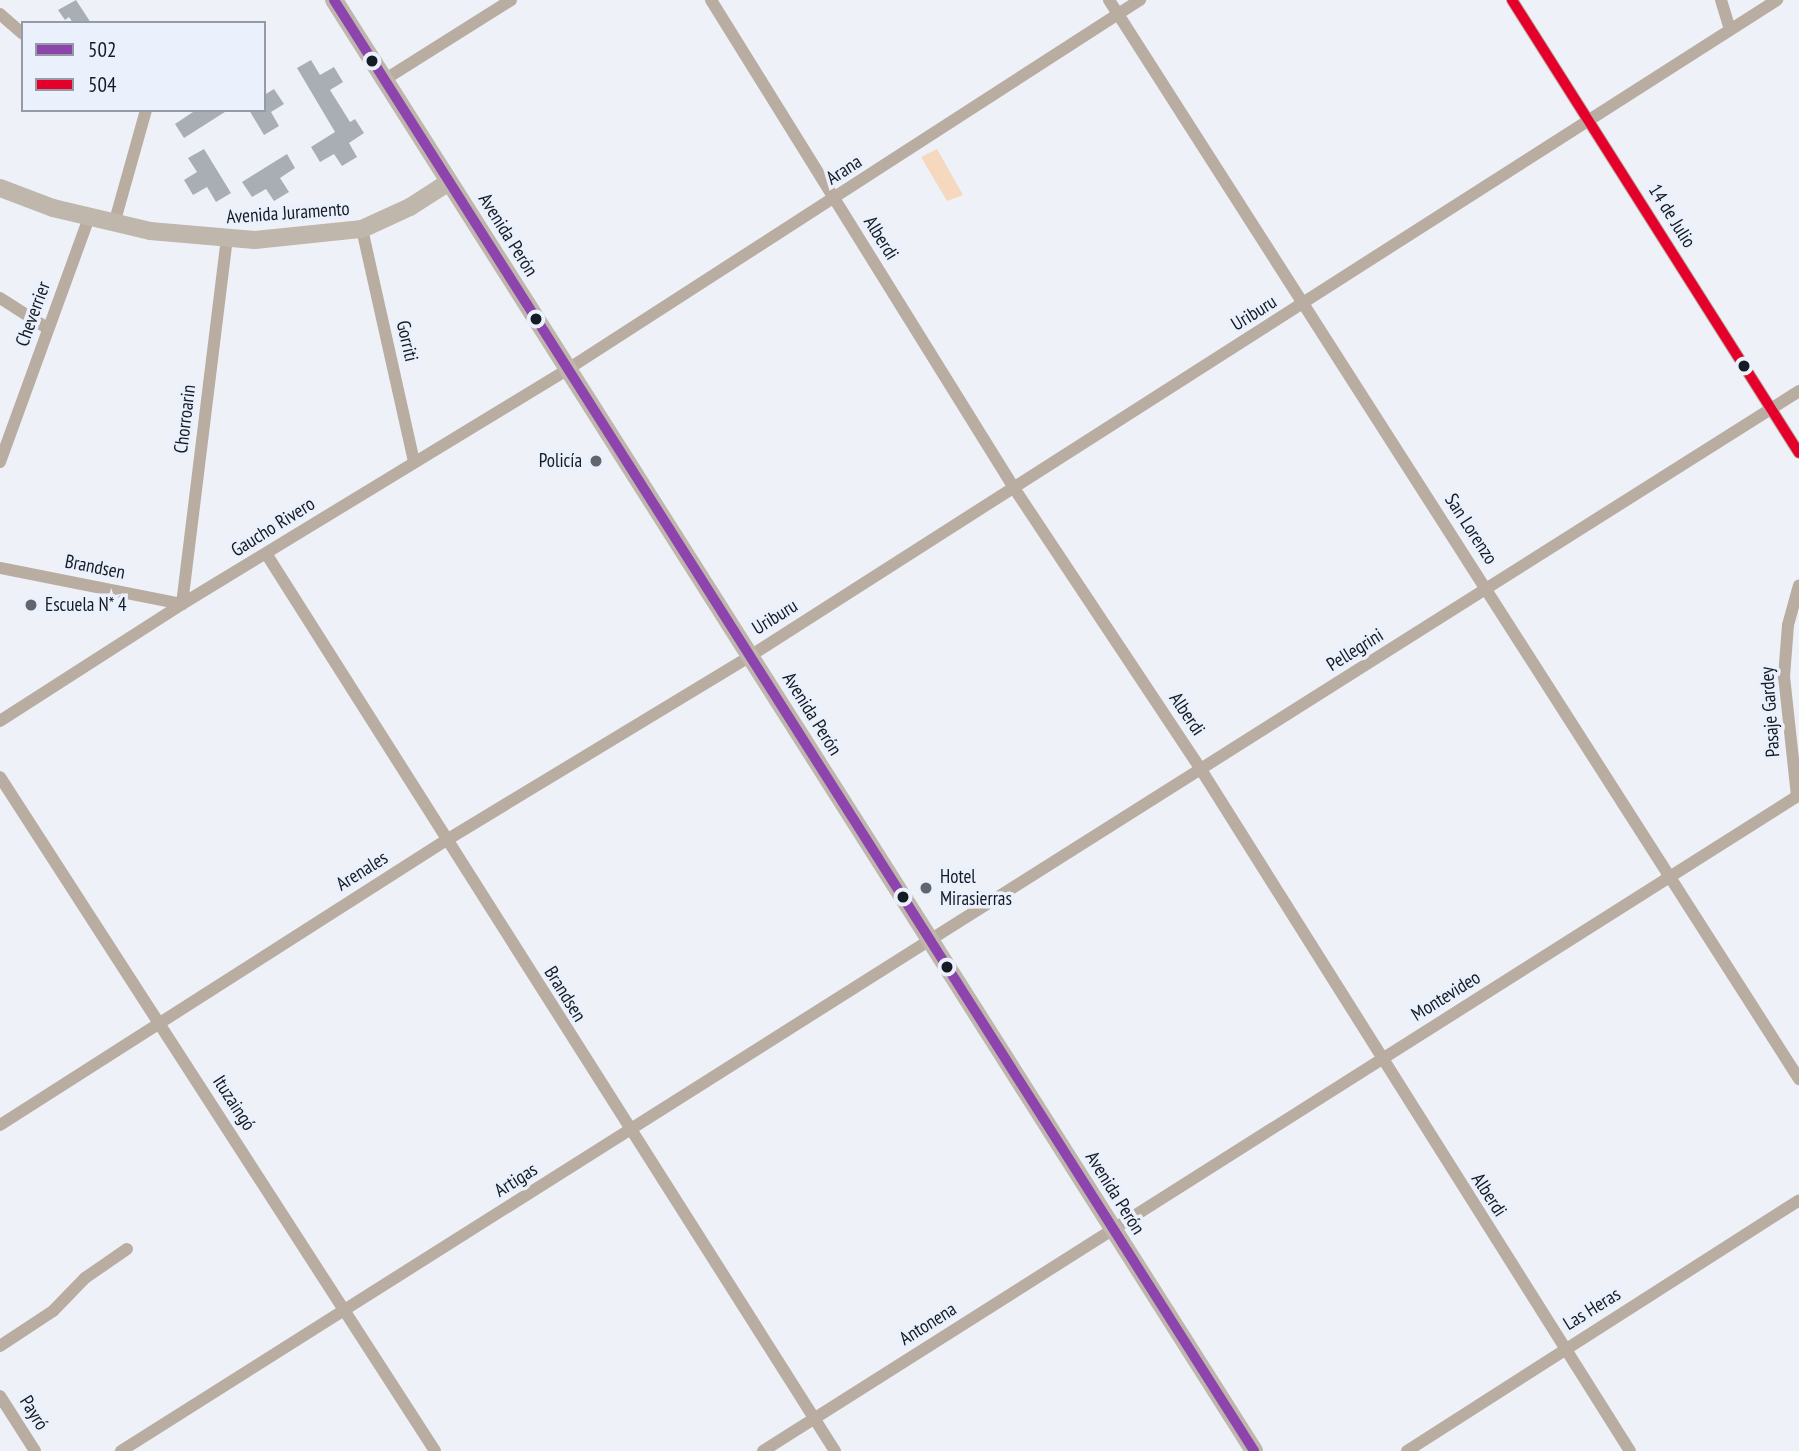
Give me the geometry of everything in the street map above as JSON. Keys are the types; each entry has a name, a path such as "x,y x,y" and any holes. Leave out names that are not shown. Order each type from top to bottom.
{"main road":[{"name":"Avenida Perón","path":"334,0 1254,1451"},
{"name":"Avenida Juramento","path":"0,187 114,224 227,240 284,239 362,229 410,207 449,182"}],"street":[{"path":"384,80 511,0"},
{"name":"Alberdi","path":"710,0 1014,488 1200,768 1380,1060 1630,1451"},
{"name":"San Lorenzo","path":"1109,0 1799,1079"},
{"name":"Arana","path":"568,369 1140,0"},
{"name":"14 de Julio","path":"1512,0 1799,453"},
{"path":"1721,0 1730,30"},
{"name":"Uriburu","path":"750,656 1777,0"},
{"path":"0,14 21,32"},
{"path":"114,224 145,112"},
{"name":"Cheverrier","path":"0,463 89,218"},
{"name":"Gorriti","path":"362,229 414,461"},
{"name":"Chorroarin","path":"182,604 227,240"},
{"path":"0,298 47,328"},
{"name":"Gaucho Rivero","path":"0,721 182,604 267,555 414,461 568,369"},
{"name":"Pellegrini","path":"932,943 1200,768 1487,590 1799,391"},
{"name":"Brandsen","path":"267,555 629,1133 835,1451"},
{"name":"Brandsen","path":"0,568 182,604"},
{"name":"Pasaje Gardey","path":"1798,795 1784,677 1788,625 1799,585"},
{"name":"Arenales","path":"0,1125 445,841 750,656"},
{"name":"Ituzaingó","path":"0,777 435,1451"},
{"name":"Montevideo","path":"1113,1229 1798,795"},
{"name":"Artigas","path":"121,1451 932,943"},
{"name":"Las Heras","path":"1407,1451 1799,1200"},
{"name":"Antonena","path":"763,1451 1113,1229"},
{"path":"0,1346 53,1311 85,1278 127,1249"},
{"name":"Payró","path":"0,1396 35,1451"}],"shaded area":[{"path":"937,149 963,195 947,201 921,157"}],"building":[{"path":"76,0 90,21 72,21 69,17 65,20 58,10"},
{"path":"311,60 320,75 334,67 343,82 330,90 350,122 355,119 364,133 349,143 357,157 342,166 334,154 320,162 311,147 335,132 297,68"},
{"path":"274,89 284,104 271,112 279,126 264,135 250,112 266,112 266,94"},
{"path":"193,112 225,112 184,138 175,124"},
{"path":"204,149 231,193 216,202 207,187 193,195 184,180 197,172 188,158"},
{"path":"287,154 295,168 280,178 289,192 274,201 266,189 252,197 242,182"}],"transit line":[{"name":"502","path":"334,0 1254,1451"},
{"name":"504","path":"1512,0 1799,453"}],"place":[{"name":"Policía","path":"596,461"},
{"name":"Escuela N* 4","path":"31,605"},
{"name":"Hotel Mirasierras","path":"926,888"}]}
